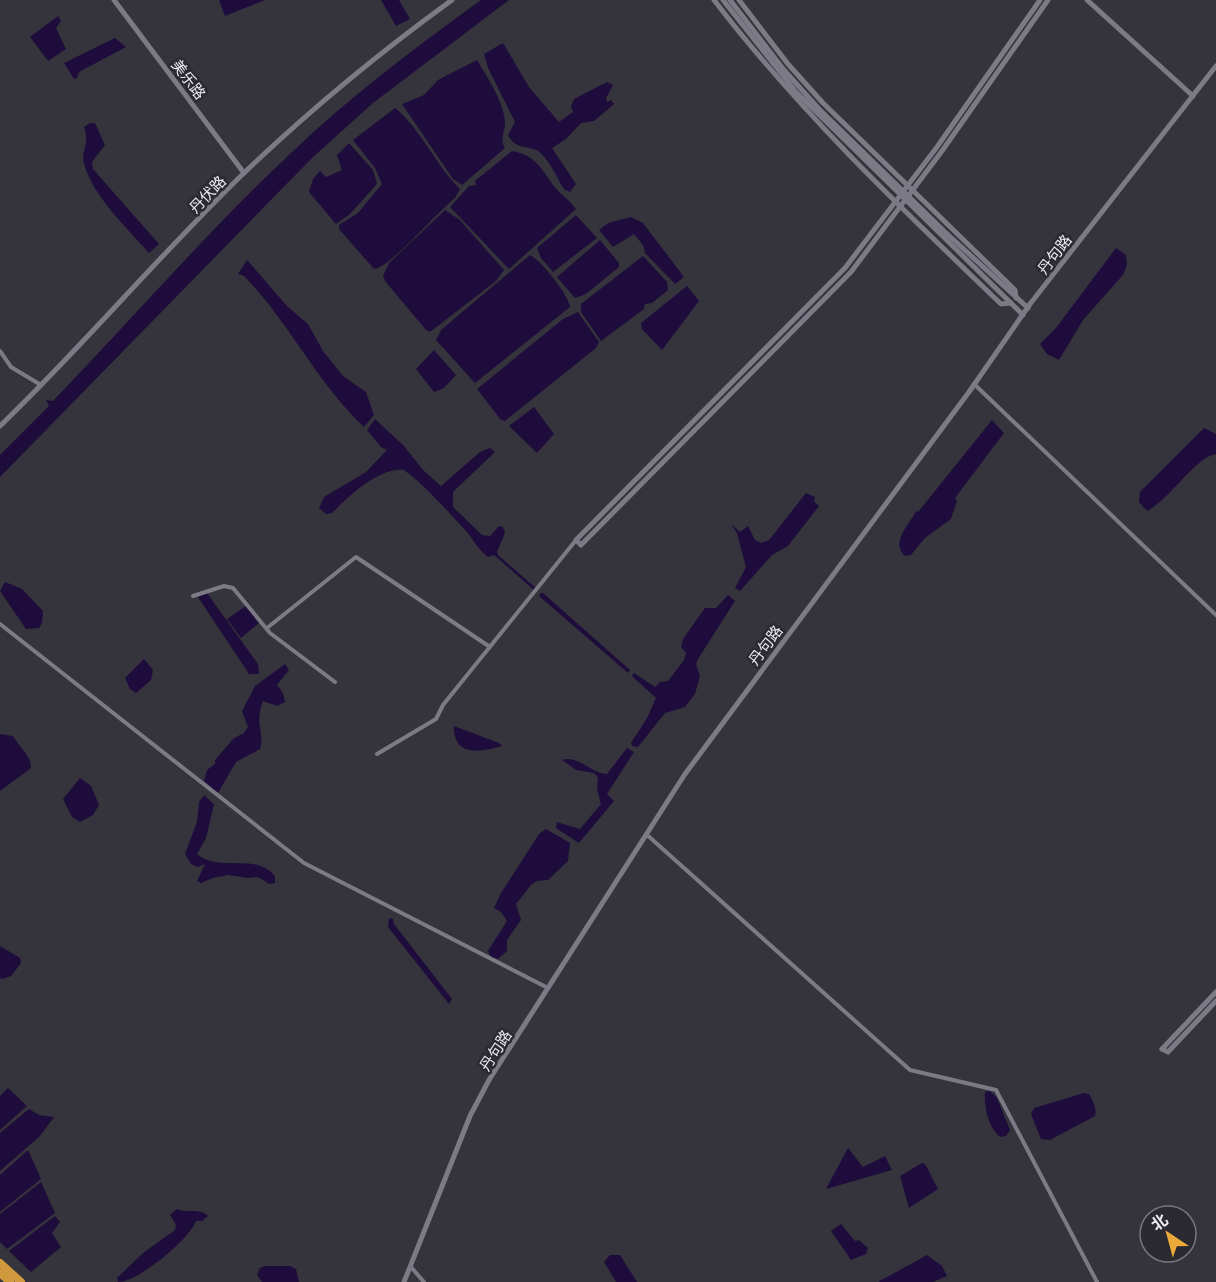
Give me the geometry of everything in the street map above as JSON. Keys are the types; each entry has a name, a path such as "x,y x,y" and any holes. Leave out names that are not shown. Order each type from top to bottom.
{"highway":[{"path":"0,1263 21,1282"},
{"path":"0,1273 10,1282"}],"main road":[{"name":"美乐路","path":"114,0 244,173"},
{"name":"丹伏路","path":"0,426 42,386 244,173 287,133 452,0"},
{"path":"714,0 799,105 1001,304 1011,303"},
{"path":"723,0 796,92 1028,308"},
{"path":"730,0 801,90 1023,315"},
{"path":"739,0 816,96 906,194"},
{"path":"906,194 1040,0"},
{"path":"576,540 581,545 851,272 898,204 1048,0"},
{"path":"1087,0 1193,96"},
{"name":"丹句路","path":"404,1282 470,1116 489,1080 685,774 1028,308 1216,66"},
{"path":"1216,992 1162,1049 1168,1052 1216,1001"}],"street":[{"path":"0,351 11,367 42,386"},
{"path":"974,384 1216,615"},
{"path":"377,754 436,719 443,705 576,540"},
{"path":"267,628 356,557 490,647"},
{"path":"193,596 228,586 242,598 267,628 306,662 335,682"},
{"path":"0,624 304,863 548,988"},
{"path":"646,834 910,1070 996,1090 1097,1282"},
{"path":"410,1266 424,1282"}],"shaded area":[{"path":"219,0 265,0 225,16"},
{"path":"381,0 399,0 410,19 396,26"},
{"path":"481,0 509,0 373,103 312,158 0,477 0,455 49,406 46,400 53,401 259,184 312,133 359,93"},
{"path":"58,16 61,21 56,28 66,49 48,61 30,37"},
{"path":"115,38 126,47 79,72 77,78 74,79 64,63"},
{"path":"503,43 529,87 559,122 573,112 571,106 574,99 607,82 613,85 606,98 607,102 611,100 614,104 594,121 581,123 566,139 552,148 576,184 570,192 564,189 540,153 513,142 508,135 515,122 488,68 484,54"},
{"path":"477,60 494,89 504,113 505,148 462,185 453,179 402,104 424,95 438,80"},
{"path":"395,108 405,117 460,189 455,198 402,250 374,269 339,229 339,225 358,213 382,184 375,168 353,140"},
{"path":"95,123 105,145 92,162 93,169 159,244 149,253 111,211 88,175 83,158 86,138 84,127"},
{"path":"349,143 373,170 377,184 350,214 336,224 309,192 313,179 320,171 326,177 342,170 337,155"},
{"path":"512,151 537,163 576,209 509,269 450,207 469,186 476,185 475,181"},
{"path":"445,210 460,220 504,270 496,281 430,332 383,276 389,263"},
{"path":"576,215 597,238 553,272 541,258 537,248"},
{"path":"631,217 643,223 684,277 675,284 645,253 643,245 634,234 613,247 599,230 608,223"},
{"path":"600,240 619,263 619,267 586,294 575,298 557,277"},
{"path":"1116,248 1126,255 1127,265 1123,275 1083,320 1059,360 1047,354 1040,344 1056,328"},
{"path":"530,255 554,279 570,307 475,383 436,340 441,330"},
{"path":"643,256 667,282 668,290 652,303 645,304 644,309 601,341 581,312 581,304"},
{"path":"247,260 287,306 308,324 323,351 343,376 366,392 374,415 364,427 347,410 317,372 260,294 244,276 238,274"},
{"path":"687,286 699,301 662,350 642,329 641,323"},
{"path":"578,312 599,342 596,348 505,421 501,420 477,389 563,319"},
{"path":"434,350 456,375 444,388 434,392 416,369"},
{"path":"534,407 554,434 537,453 509,426"},
{"path":"375,419 441,486 480,452 490,448 495,452 453,492 453,507 482,535 490,536 499,526 503,527 505,533 497,552 498,555 537,589 535,591 494,555 488,557 437,500 404,470 394,470 374,478 332,513 326,514 319,508 324,497 366,472 387,450 381,447 367,430"},
{"path":"992,420 1004,433 955,498 957,501 951,519 925,538 911,555 905,556 899,545 905,528 916,511 918,512"},
{"path":"1204,428 1216,434 1216,454 1200,462 1164,498 1147,511 1139,502 1140,492"},
{"path":"806,493 815,497 814,501 819,506 788,546 772,555 740,591 735,588 746,567 737,533 731,524 740,532 748,526 755,540 761,543 769,540"},
{"path":"5,582 22,589 43,611 39,628 26,629 0,591"},
{"path":"207,593 258,664 259,674 249,674 198,597"},
{"path":"541,593 630,670 628,673 539,596"},
{"path":"728,595 735,601 696,664 700,676 695,694 685,707 665,713 638,747 632,746 631,743 647,718 656,698 632,676 634,673 655,687 660,682 668,681 684,660 686,653 681,647 683,639 705,608 716,608"},
{"path":"246,606 259,623 241,638 227,619"},
{"path":"144,659 153,670 151,680 136,693 130,689 125,678"},
{"path":"285,664 289,670 277,685 283,693 285,702 277,706 263,701 259,716 260,749 236,762 218,793 204,781 207,770 215,764 215,760 234,738 244,733 248,727 242,711 255,686"},
{"path":"454,726 502,746 485,750 469,750 458,743"},
{"path":"0,734 13,736 27,755 31,768 0,791"},
{"path":"627,748 634,752 607,794 614,801 579,843 556,828 557,822 580,829 601,804 597,789 598,778 594,773 576,770 562,760 574,760 595,771 607,774"},
{"path":"80,778 91,786 99,805 93,815 80,822 72,817 63,799"},
{"path":"204,795 214,804 206,838 197,854 216,862 257,865 267,869 275,876 275,883 269,884 258,877 228,875 201,883 197,881 205,864 197,867 191,864 185,854 197,822 199,802"},
{"path":"546,829 570,843 568,861 548,880 537,881 531,885 516,904 521,920 507,940 507,951 498,959 491,957 488,951 507,921 501,912 494,908 501,893 539,834"},
{"path":"389,918 393,919 394,924 452,999 449,1004 388,927"},
{"path":"0,946 20,958 21,963 11,976 2,979 0,978"},
{"path":"8,1088 27,1106 0,1130 0,1096"},
{"path":"990,1091 997,1098 1010,1130 1006,1136 1000,1137 990,1122 986,1110 985,1092"},
{"path":"1084,1093 1089,1094 1093,1102 1095,1116 1050,1140 1041,1139 1031,1114 1034,1108"},
{"path":"29,1109 39,1115 54,1117 40,1136 0,1171 0,1133"},
{"path":"848,1148 863,1167 885,1156 892,1170 826,1189"},
{"path":"28,1150 41,1179 0,1212 0,1175"},
{"path":"922,1163 925,1164 938,1189 909,1208 900,1176"},
{"path":"41,1182 55,1213 7,1249 0,1242 0,1214"},
{"path":"177,1209 197,1211 208,1216 202,1221 196,1221 184,1239 150,1268 118,1282 117,1278 143,1253 175,1230 176,1225 170,1215"},
{"path":"55,1216 60,1222 52,1233 61,1247 31,1272 9,1251"},
{"path":"841,1224 855,1241 859,1240 868,1248 866,1254 851,1260 831,1231"},
{"path":"610,1255 620,1255 637,1282 616,1282 604,1262"},
{"path":"927,1255 942,1266 947,1276 933,1282 878,1282"},
{"path":"290,1266 296,1269 299,1282 262,1282 257,1275 260,1268"}]}
